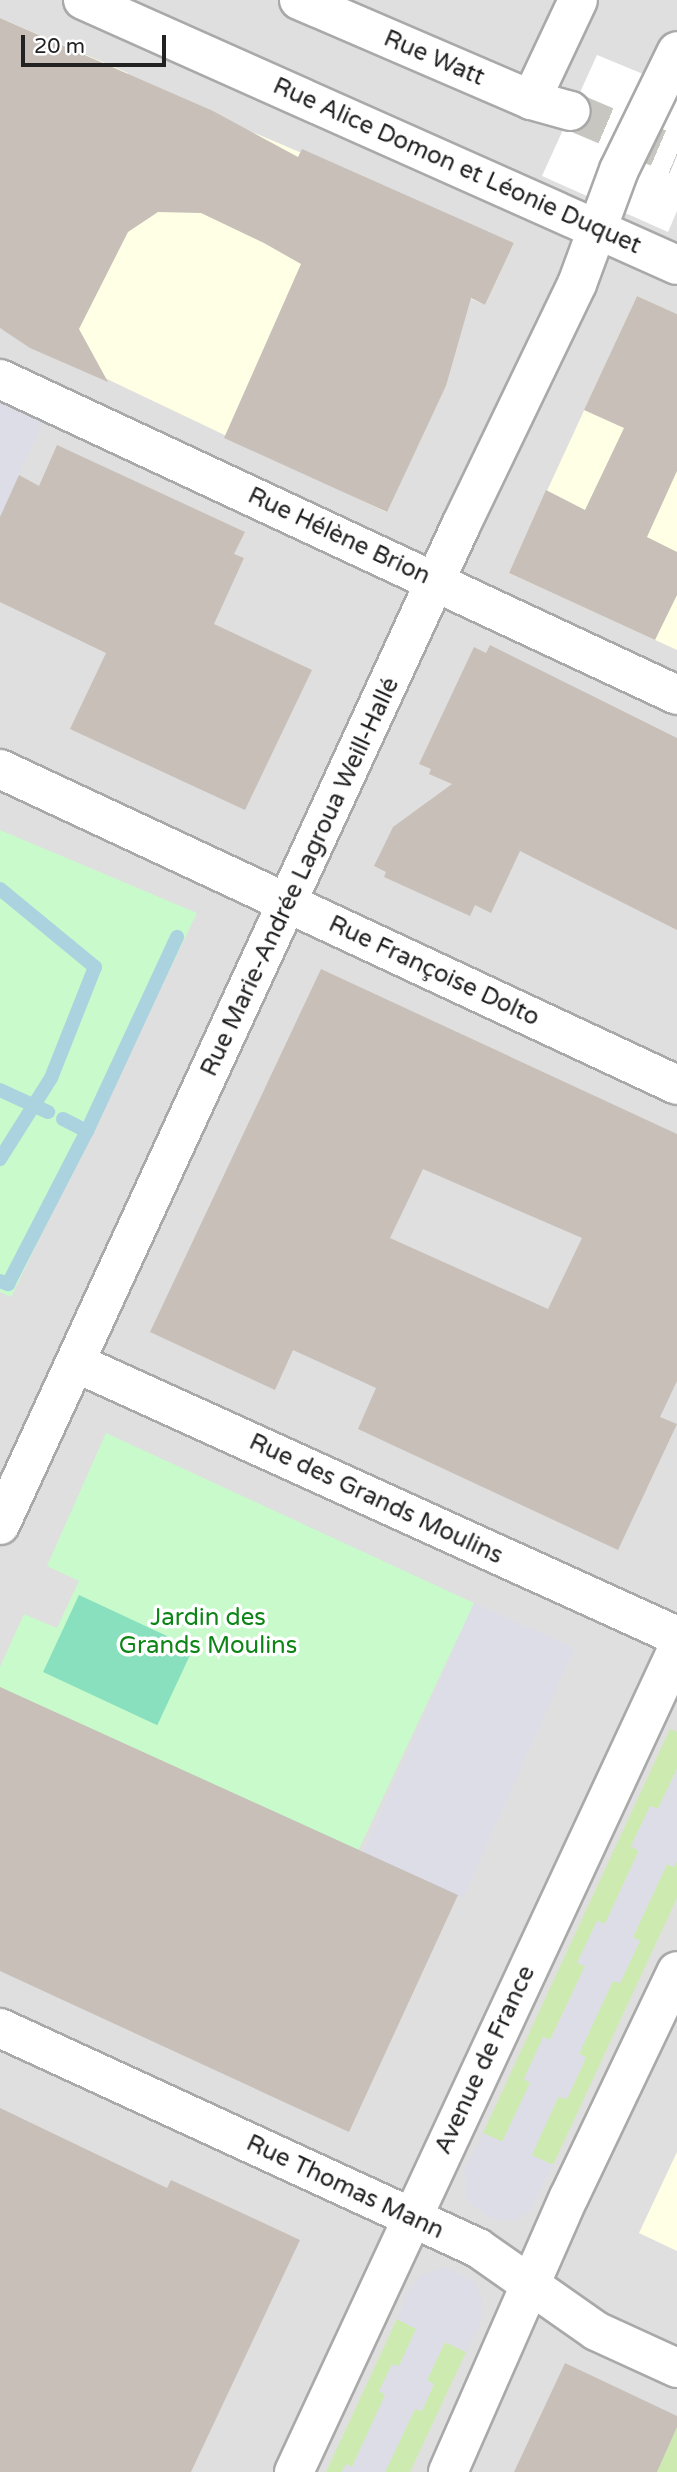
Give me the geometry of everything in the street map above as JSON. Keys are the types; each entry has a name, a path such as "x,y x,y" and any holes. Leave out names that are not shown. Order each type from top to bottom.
{"street":[{"name":"Rue Alice Domon et Léonie Duquet","path":"83,0 677,265"},
{"name":"Rue Watt","path":"299,0 531,100 571,111"},
{"path":"531,100 578,0"},
{"name":"Rue Marie-Andrée Lagroua Weill-Hallé","path":"0,1525 436,580 573,292 620,170 677,51"},
{"name":"Rue Hélène Brion","path":"0,379 436,580 677,695"},
{"name":"Rue Françoise Dolto","path":"0,769 677,1085"},
{"name":"Rue des Grands Moulins","path":"76,1363 677,1636"},
{"name":"Avenue de France","path":"295,2472 410,2217 677,1650"},
{"path":"448,2472 531,2285 677,1971"},
{"name":"Rue Thomas Mann","path":"0,2028 478,2248 596,2331 677,2368"}],"shaded area":[{"path":"0,0 677,0 677,2472 0,2472"},
{"path":"0,18 128,73 125,80 139,85 141,80 245,129 514,243 485,305 463,295 446,386 386,512 0,328"},
{"path":"637,296 677,314 677,650 509,573"},
{"path":"0,398 44,420 0,517"},
{"path":"474,1603 574,1648 463,1898 363,1853"},
{"path":"677,1769 677,1861 674,1867 667,1864 633,1937 640,1941 620,1983 613,1981 579,2054 586,2057 567,2099 558,2097 532,2155 553,2165 529,2212 513,2221 491,2219 467,2201 464,2171 483,2133 503,2142 530,2083 524,2079 543,2037 551,2040 585,1966 577,1963 597,1921 605,1924 639,1851 631,1847 650,1806 658,1809"},
{"path":"677,2152 677,2251 639,2233"},
{"path":"446,2267 474,2282 482,2298 481,2321 466,2352 445,2342 427,2380 434,2384 422,2411 415,2409 385,2472 342,2472 346,2464 352,2467 385,2395 379,2391 392,2364 399,2366 416,2329 397,2319 408,2291 421,2275"}],"green space":[{"path":"0,830 197,913 11,1297 0,1292"},
{"name":"Jardin des Grands Moulins","path":"106,1433 474,1603 358,1851 0,1687 0,1667 24,1614 57,1628 79,1581 47,1566"},
{"path":"79,1595 193,1648 157,1725 43,1672"},
{"path":"670,1729 677,1732 677,1769 658,1809 650,1806 631,1846 639,1850 605,1924 597,1921 578,1963 585,1966 550,2040 543,2038 524,2079 530,2083 502,2142 483,2133"},
{"path":"677,1861 677,1898 553,2165 531,2155 559,2096 567,2099 586,2058 579,2054 613,1980 620,1983 639,1941 633,1937 667,1864 674,1867"},
{"path":"397,2319 416,2329 399,2367 379,2391 386,2394 352,2468 346,2465 342,2472 326,2472"},
{"path":"445,2342 466,2352 410,2472 385,2472 415,2408 421,2411 427,2380"},
{"path":"677,2427 677,2472 657,2472"}],"pier":[{"path":"597,55 677,88 677,211 668,232 542,176"}],"building":[{"path":"0,18 213,111 298,157 302,149 514,243 485,305 471,298 446,386 387,512 224,438 301,264 201,213 158,212 128,232 79,329 108,382 30,348 0,328"},
{"path":"637,296 677,314 677,471 647,537 677,552 677,595 655,640 509,573 546,490 585,510 624,428 584,410"},
{"path":"57,445 245,532 234,554 244,558 214,624 312,670 245,810 70,729 106,653 0,602 0,517 19,475 39,486"},
{"path":"490,645 677,738 677,930 520,851 491,913 475,905 470,916 384,877 386,872 374,866 393,827 452,784 429,774 431,769 419,764 474,647 486,653"},
{"path":"321,969 677,1134 677,1381 660,1417 677,1424 618,1550 358,1429 376,1388 293,1350 275,1390 150,1332","holes":["423,1169 582,1238 548,1309 390,1238"]},
{"path":"0,1687 458,1895 349,2132 0,1971"},
{"path":"0,2108 167,2188 171,2180 300,2240 191,2472 0,2472"},
{"path":"565,2363 677,2416 677,2427 657,2472 514,2472"}],"waterway":[{"path":"0,889 95,967 51,1078 0,1159"},
{"path":"0,1281 8,1284 87,1131 177,937"},
{"path":"0,1090 48,1112"},
{"path":"63,1119 87,1131"}],"tunnel":[{"path":"571,111 677,156"}]}
